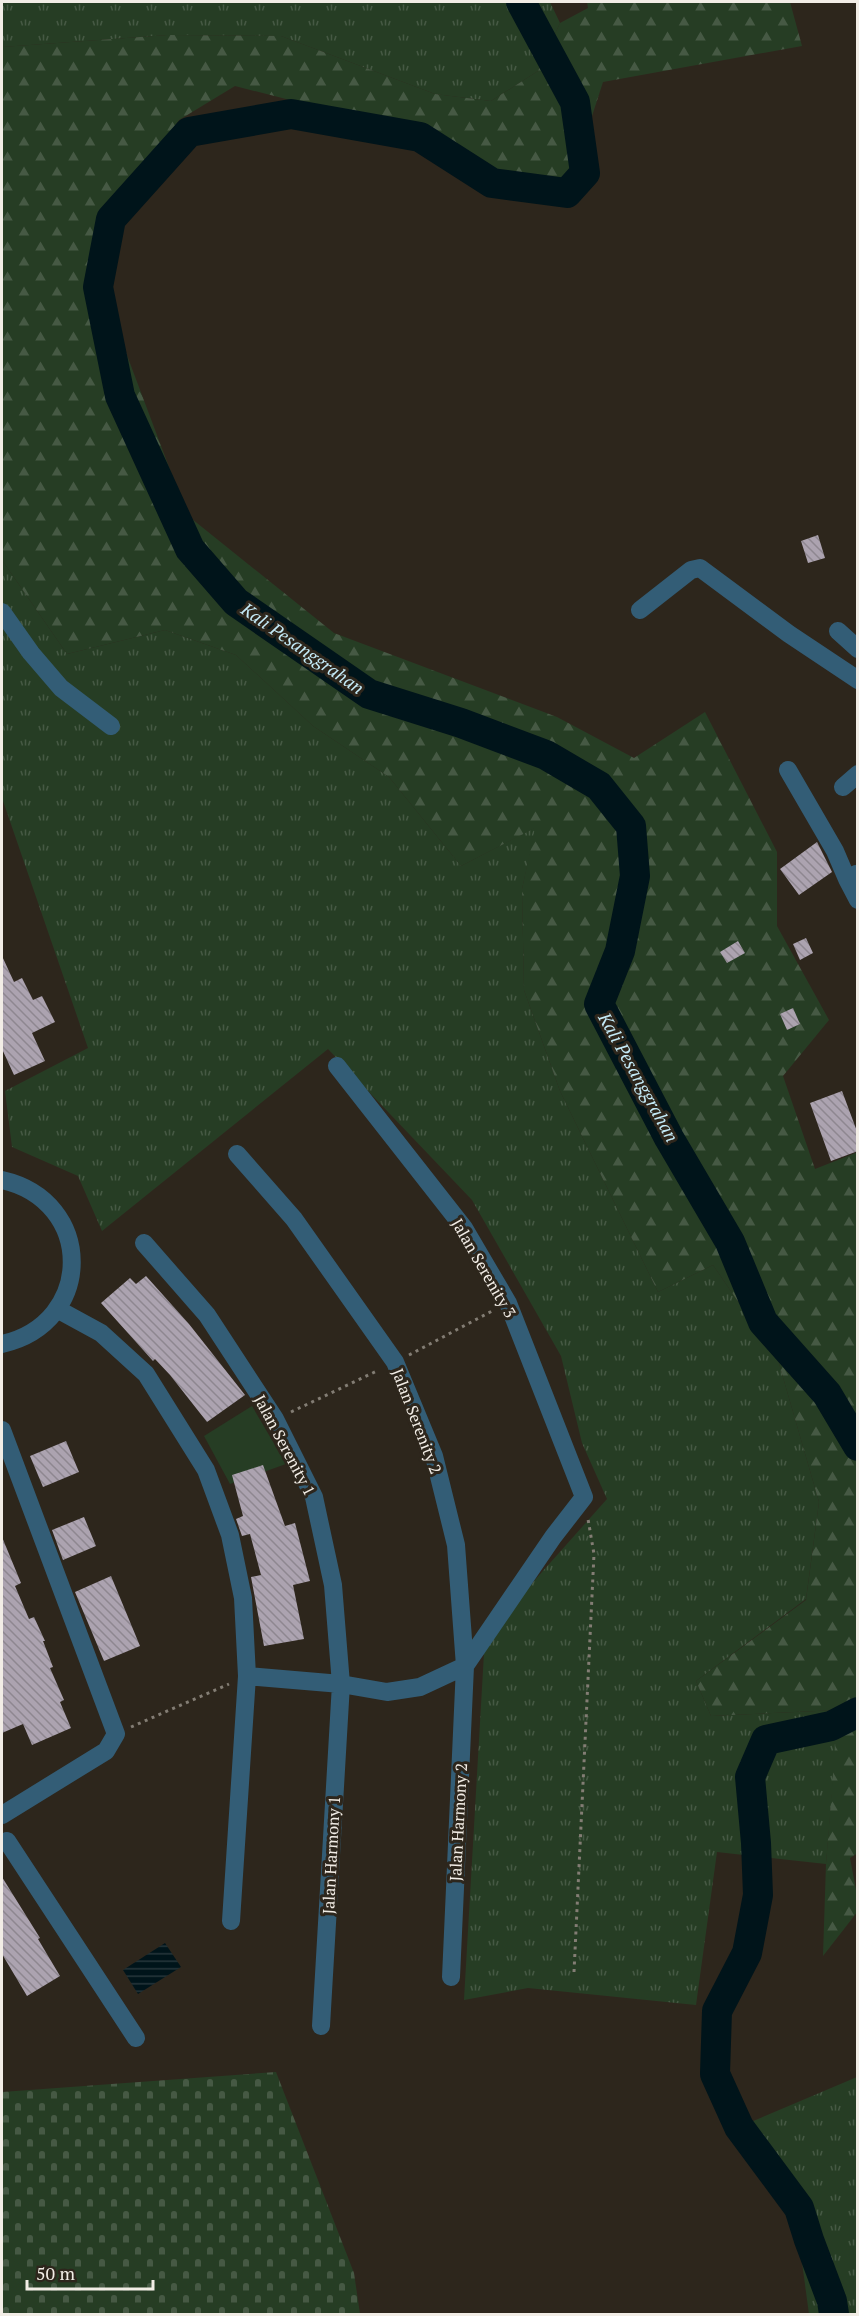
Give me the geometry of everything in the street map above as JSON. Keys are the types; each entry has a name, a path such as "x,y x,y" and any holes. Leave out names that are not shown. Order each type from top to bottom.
{"street":[{"path":"640,610 691,570 700,568 789,634 855,675"},
{"path":"2,612 31,653 61,688 111,726"},
{"path":"838,631 858,649"},
{"path":"788,770 852,876 858,900"},
{"path":"843,787 858,774"},
{"name":"Jalan Serenity 3","path":"337,1065 464,1228 502,1293 584,1497"},
{"name":"Jalan Serenity 2","path":"237,1154 294,1219 395,1362 434,1456 456,1545 465,1666"},
{"path":"2,1180 20,1185 44,1199 61,1220 71,1246 72,1268 67,1290 57,1309 40,1328 18,1340 2,1344"},
{"name":"Jalan Serenity 1","path":"144,1243 207,1315 275,1419 314,1497 333,1585 341,1684"},
{"path":"57,1309 101,1333 146,1374 207,1470 230,1535 243,1598 247,1676 231,1921"},
{"path":"2,1430 116,1734 106,1751 2,1815"},
{"path":"247,1676 341,1684 387,1692 420,1687 465,1666 553,1537 584,1497"},
{"name":"Jalan Harmony 2","path":"452,1977 465,1666"},
{"name":"Jalan Harmony 1","path":"321,2026 341,1684"},
{"path":"3,1836 136,2038"}],"path":[{"path":"574,1972 594,1554 584,1497"},
{"path":"116,1734 247,1676"}],"green space":[{"path":"2,2 550,2 560,23 538,71 491,101 435,94 281,36 168,35 2,47"},
{"path":"587,2 790,2 802,46 603,82 572,178 486,177 356,117 235,86 179,120 111,217 113,318 187,515 334,633 557,717 634,758 705,712 777,852 777,926 829,1020 783,1076 815,1169 858,1152 858,1853 850,1858 858,1911 823,1956 826,1864 838,1710 711,1716 696,1681 806,1600 819,1502 778,1360 713,1265 658,1292 560,1091 524,990 522,889 535,828 461,866 389,777 313,726 236,655 165,630 67,654 2,560 2,47 168,35 281,36 435,94 491,101 538,71 560,23 588,8"},
{"path":"2,560 67,654 165,630 236,655 313,726 389,777 461,866 536,827 522,889 524,990 560,1091 658,1292 713,1265 778,1360 819,1502 806,1599 696,1681 711,1716 839,1710 826,1864 717,1852 696,2005 528,1988 464,2000 485,1636 607,1499 582,1443 561,1356 472,1200 328,1049 102,1231 78,1176 12,1147 5,1091 88,1048 2,798"},
{"path":"252,1406 286,1464 230,1484 204,1436"},
{"path":"276,2072 354,2273 360,2314 2,2314 2,2092"},
{"path":"857,2077 857,2314 809,2314 798,2233 739,2127"}],"shaded area":[{"path":"165,1943 181,1967 138,1994 123,1970"}],"building":[{"path":"818,535 825,558 808,563 801,541"},
{"path":"817,842 832,872 799,895 780,869"},
{"path":"806,938 813,953 800,960 793,944"},
{"path":"738,941 745,953 727,963 720,952"},
{"path":"2,956 14,982 22,978 33,1000 42,996 55,1022 32,1033 45,1061 14,1075 2,1049"},
{"path":"793,1008 800,1024 787,1030 780,1014"},
{"path":"842,1091 858,1134 858,1151 831,1161 810,1103"},
{"path":"146,1276 189,1324 245,1395 207,1422 170,1375 155,1359 153,1361 101,1303 130,1278 136,1284"},
{"path":"66,1441 79,1472 43,1487 30,1456"},
{"path":"263,1465 285,1526 295,1523 310,1581 293,1585 304,1639 264,1646 251,1577 261,1575 250,1534 242,1536 236,1519 243,1516 232,1475"},
{"path":"84,1517 96,1546 63,1560 52,1530"},
{"path":"2,1537 21,1583 15,1586 29,1619 34,1617 45,1641 43,1641 53,1667 50,1668 64,1700 60,1702 71,1728 32,1745 23,1724 2,1733"},
{"path":"111,1576 140,1646 104,1661 75,1592"},
{"path":"2,1877 40,1938 38,1939 60,1976 27,1996 2,1954"}],"waterway":[{"name":"Kali Pesanggrahan","path":"521,2 575,102 585,173 567,193 492,183 420,137 291,114 189,132 111,219 98,287 120,396 190,549 236,602 369,694 461,723 546,755 599,786 631,826 635,876 620,951 599,1004 669,1138 730,1242 763,1322 827,1394 858,1446"},
{"name":"Kali Pesanggrahan","path":"834,2314 832,2301 799,2208 739,2127 715,2074 717,2011 747,1953 758,1895 750,1777 766,1740 831,1726 858,1712"}]}
